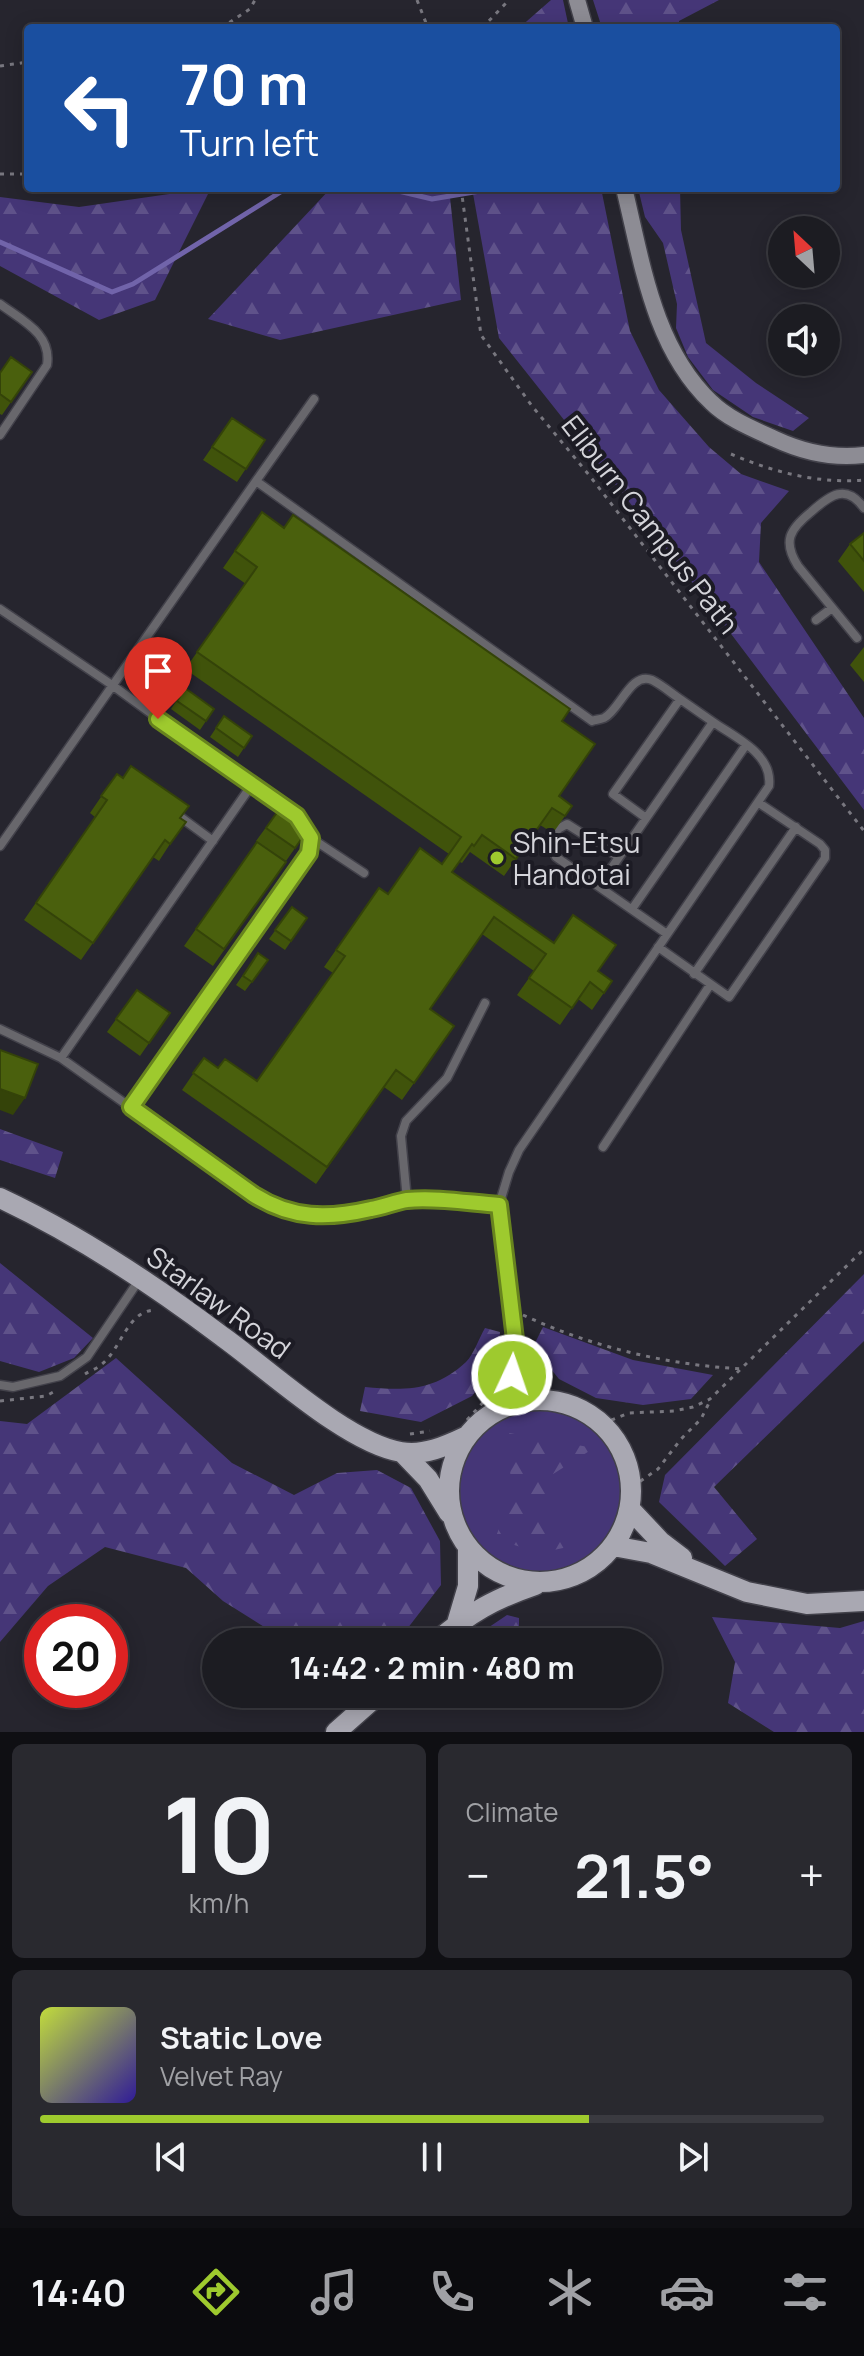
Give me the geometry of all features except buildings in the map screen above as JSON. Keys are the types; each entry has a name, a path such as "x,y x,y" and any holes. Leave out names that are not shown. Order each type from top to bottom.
{"main road":[{"name":"Starlaw Road","path":"0,1198 141,1278 353,1433 403,1453"},
{"path":"451,1516 449,1480 453,1458 465,1437 484,1418 505,1406 526,1400 544,1399 579,1408 602,1424 619,1444 629,1469 632,1487 630,1509 613,1546 593,1565 567,1578 497,1598 451,1628"},
{"path":"403,1453 437,1451 465,1437"},
{"path":"403,1453 428,1479 468,1548 495,1571 539,1584"},
{"path":"630,1509 661,1542 701,1572"},
{"path":"613,1546 651,1553 747,1592 807,1604 864,1601"},
{"path":"457,1623 468,1586 468,1548"},
{"path":"336,1732 363,1708"}],"street":[{"path":"577,0 584,24"},
{"path":"625,192 649,293 663,330 683,367 711,402 742,424 790,447 845,457 864,455"}],"lane":[{"path":"0,304 38,332 45,340 49,354 47,365 0,435"},
{"path":"0,846 314,399"},
{"path":"256,481 592,721 604,719 636,681 650,679 763,758 771,775 769,786 759,803 519,1150 509,1172 499,1205 517,1356 505,1406"},
{"path":"857,638 791,554 789,540 793,527 827,498 846,494 857,499 864,508"},
{"path":"816,620 832,608"},
{"path":"0,609 297,816 311,838 364,873"},
{"path":"646,818 613,794 680,699"},
{"path":"599,886 713,722"},
{"path":"632,909 746,745"},
{"path":"61,1058 251,786"},
{"path":"658,947 729,997 825,858 825,850 820,844 759,803"},
{"path":"165,806 213,841"},
{"path":"619,857 574,826 561,826 550,843 556,857 667,934"},
{"path":"694,974 796,827"},
{"path":"131,1107 309,853 311,838"},
{"path":"603,1147 710,985"},
{"path":"407,1200 401,1136 406,1121 447,1078 485,1003"},
{"path":"0,1029 61,1058 254,1195 291,1213 314,1217 339,1216 407,1200 499,1205"},
{"path":"0,1385 13,1387 60,1376 87,1357 141,1278"},
{"path":"517,1356 544,1399"}],"path":[{"path":"227,24 250,9 255,0"},
{"path":"417,0 426,24"},
{"path":"486,24 509,0"},
{"path":"0,66 24,63"},
{"path":"0,174 24,174"},
{"name":"Eliburn Campus Path","path":"462,192 481,335 532,406 589,475 864,831"},
{"path":"731,454 754,464 805,478 864,480"},
{"path":"602,1424 629,1413 693,1407 711,1399 864,1249"},
{"path":"511,1310 542,1324 620,1350 691,1366 743,1369"},
{"path":"632,1487 658,1469 701,1419 711,1399"}],"green space":[{"path":"551,0 563,0 568,24 524,24"},
{"path":"593,0 719,0 679,21 679,24 601,24"},
{"path":"183,192 209,192 155,300 99,320 0,266 0,197 79,207"},
{"path":"327,192 449,192 461,300 280,340 208,319"},
{"path":"473,192 602,192 630,331 659,390 709,447 741,474 789,491 761,523 759,562 864,718 864,810 676,561 499,338"},
{"path":"639,192 680,192 681,230 706,343 756,383 809,418 793,431 753,417 713,390 688,357 676,328 677,304 663,243 645,217"},
{"path":"0,1129 63,1152 55,1178 0,1160"},
{"path":"0,1263 93,1338 74,1358 39,1372 0,1361"},
{"path":"864,1274 864,1341 714,1487 757,1539 725,1566 659,1502 665,1475"},
{"path":"543,1327 633,1360 713,1375 691,1399 643,1405 596,1398 559,1379 533,1347"},
{"path":"485,1328 500,1332 497,1365 472,1396 421,1422 360,1411 365,1387 419,1387 454,1372 469,1359"},
{"path":"116,1358 232,1463 294,1495 337,1473 377,1470 411,1488 440,1541 441,1585 408,1628 266,1628 223,1601 186,1568 105,1547 48,1586 33,1604 24,1604 24,1614 0,1642 0,1421 27,1424"},
{"path":"541,1409 572,1415 599,1433 617,1460 623,1491 617,1522 599,1549 572,1567 541,1573 510,1567 483,1549 465,1522 459,1491 465,1460 483,1433 510,1415"},
{"path":"509,1433 594,1448 550,1476 549,1515 586,1543 540,1553 495,1539 511,1497"},
{"path":"507,1615 519,1618 519,1628 488,1628"},
{"path":"712,1617 840,1628 864,1621 864,1732 774,1732 728,1703 735,1662"}],"waterway":[{"path":"0,242 112,292 133,284 281,192"},
{"path":"403,192 432,199 474,192"}],"place":[{"name":"Shin-Etsu Handotai","path":"497,858"}],"route":[{"path":"158,719 297,816 311,838 309,853 131,1107 254,1195 291,1213 314,1217 339,1216 407,1200 499,1205 517,1356 512,1375"}]}
